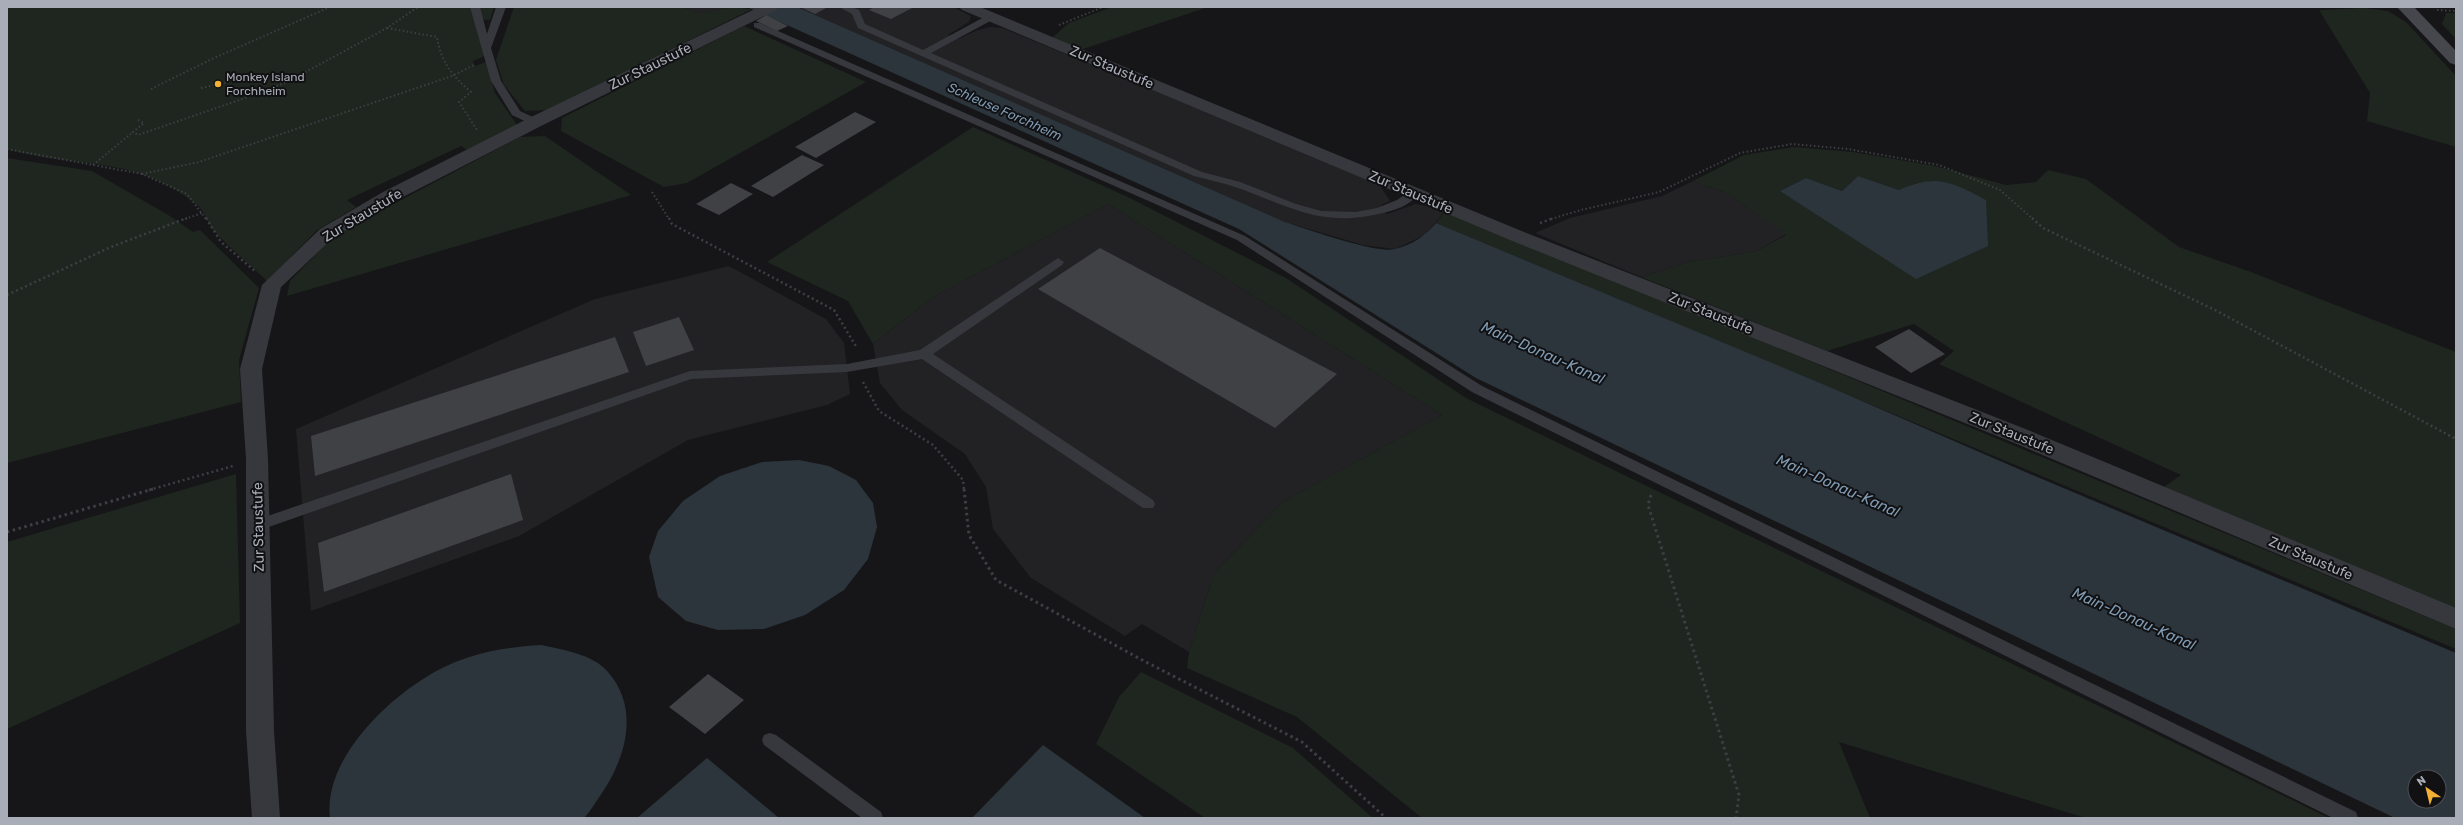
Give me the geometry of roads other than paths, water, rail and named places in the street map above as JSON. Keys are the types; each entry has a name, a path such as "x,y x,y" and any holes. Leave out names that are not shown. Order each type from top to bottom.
{"main road":[{"path":"2405,7 2456,60"}],"street":[{"name":"Zur Staustufe","path":"266,818 260,731 257,459 251,369 272,285 327,233 390,196 534,122 752,22 771,7"},
{"name":"Zur Staustufe","path":"967,7 1517,236 2020,436 2456,619"}],"lane":[{"path":"475,7 496,81 516,113 534,122"},
{"path":"487,48 501,7"},
{"path":"844,7 856,12 861,26 1198,174 1242,186 1299,211 1329,217 1360,215 1405,202 1414,193"},
{"path":"924,53 991,17"},
{"path":"752,22 1241,238 1477,389 2350,818"},
{"path":"258,525 690,375 860,366 924,354 1058,262"},
{"path":"924,354 1148,504"},
{"path":"770,740 875,818"}],"water":[{"path":"747,7 797,7 1285,222 1324,235 1386,250 1407,245 1418,239 1436,223 1832,388 2030,474 2456,653 2456,818 2395,818 1476,378 1239,229"},
{"path":"1858,176 1899,190 1923,182 1934,181 1953,184 1964,188 1986,200 1988,246 1916,279 1780,191 1806,178 1842,191"},
{"path":"799,460 829,466 856,480 873,503 877,527 868,559 844,590 805,615 764,629 718,630 686,621 658,597 649,557 658,531 683,501 720,476 762,462"},
{"path":"541,645 586,657 602,666 618,687 624,702 627,718 626,735 622,751 609,782 584,818 330,818 331,794 338,770 351,747 369,725 389,705 432,673 453,663 475,655 497,650"},
{"path":"1043,745 1145,818 972,818"},
{"path":"707,758 779,818 637,818"}],"place":[{"name":"Monkey Island Forchheim","path":"218,84"}],"water label":[{"name":"Schleuse Forchheim","path":"1005,111"},
{"name":"Main-Donau-Kanal","path":"1543,353"},
{"name":"Main-Donau-Kanal","path":"1838,486"},
{"name":"Main-Donau-Kanal","path":"2134,619"}]}
